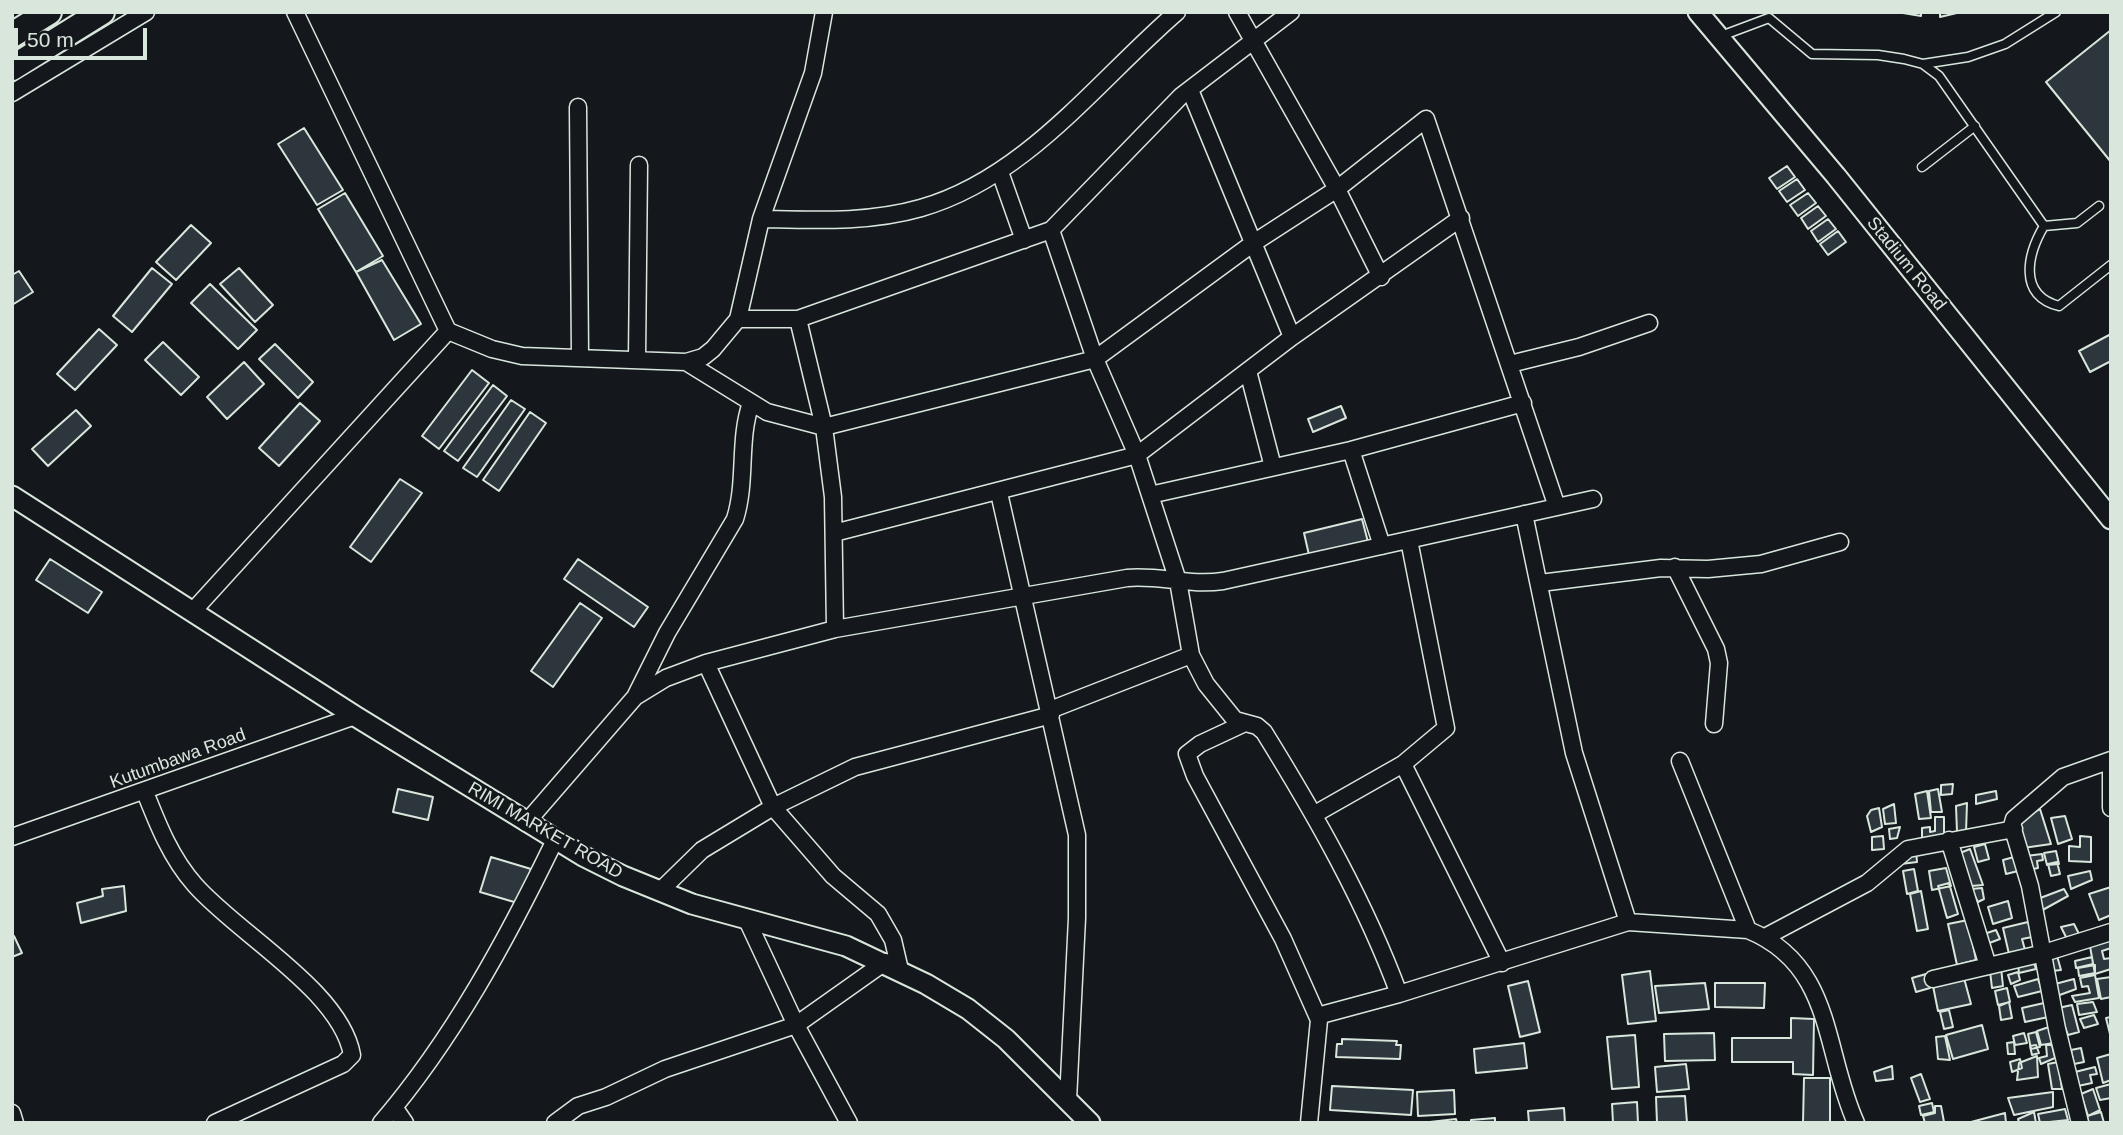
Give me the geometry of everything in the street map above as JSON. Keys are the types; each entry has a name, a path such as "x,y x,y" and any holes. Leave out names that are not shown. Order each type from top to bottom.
{"main road":[{"path":"12,35 49,12"},
{"path":"12,68 102,12"}],"street":[{"path":"12,23 29,12"},
{"path":"12,93 146,12"},
{"path":"295,12 448,331 492,349 522,356 580,356 686,362 703,357 713,349 738,318 761,219 813,73 824,12"},
{"path":"761,219 842,220 920,208 962,192 1000,172 1177,12"},
{"path":"1237,12 1337,189 1381,277"},
{"path":"738,318 798,319 1051,230 1189,90 1291,12"},
{"name":"Stadium Road","path":"1698,12 1836,176 2111,519"},
{"path":"1189,90 1292,337"},
{"path":"578,107 580,356"},
{"path":"686,362 767,412 824,426 1095,359 1252,244 1337,189 1420,120 1426,119 1557,507"},
{"path":"637,359 639,165"},
{"path":"1000,172 1024,240"},
{"path":"834,533 999,493 1137,455 1292,337 1381,277 1461,218"},
{"path":"1051,230 1095,359 1137,455 1178,581 1191,655 1206,684 1235,720 1265,732 1315,814 1384,955 1399,994"},
{"path":"798,319 824,426 834,497 835,629"},
{"path":"1510,364 1579,347 1649,323"},
{"path":"193,611 448,331"},
{"path":"1248,371 1273,467"},
{"path":"526,823 635,697 667,633 735,519 740,503 745,420 751,403"},
{"path":"1150,495 1351,450 1523,404"},
{"path":"1351,450 1381,546"},
{"path":"999,493 1077,835 1077,918 1068,1100"},
{"name":"RIMI MARKET ROAD","path":"12,496 355,716 555,840 623,876 660,891 747,920 807,934 893,966 968,1009 1037,1067 1090,1123"},
{"path":"635,697 666,678 706,663 835,629 1126,578 1147,576 1210,583 1593,499"},
{"path":"1524,514 1574,753 1628,922"},
{"path":"1315,814 1403,764 1446,728 1409,540"},
{"path":"1540,583 1675,567 1708,569 1761,564 1840,542"},
{"path":"1675,567 1716,649 1719,663 1714,724"},
{"path":"660,891 702,850 773,807 855,767 1050,713 1191,655"},
{"path":"555,1123 578,1106 606,1097 665,1069 796,1025 893,966 893,940 878,914 833,876 773,807 706,663"},
{"name":"Kutumbawa Road","path":"12,837 355,716"},
{"path":"1245,723 1200,744 1187,754 1195,776 1283,939 1319,1020"},
{"path":"2080,1123 2057,1029 2044,953 2030,886 2014,829 2014,819 2063,777 2111,760 2111,808"},
{"path":"1680,761 1748,930"},
{"path":"1403,764 1502,962"},
{"path":"145,792 165,842 195,885 323,1002 350,1040 352,1055 343,1064 215,1123"},
{"path":"1765,937 1867,883 1908,849 2014,829"},
{"path":"381,1123 432,1059 516,919 555,840"},
{"path":"1949,840 1988,966"},
{"path":"747,920 796,1025 849,1123"},
{"path":"1309,1123 1321,1015 1399,994 1628,922 1748,930 1765,937 1791,957 1809,978 1824,1016 1842,1091 1856,1123"},
{"path":"1933,979 2044,953 2111,932"},
{"path":"394,1107 405,1123"},
{"path":"12,1113 15,1123"}],"lane":[{"path":"1719,37 1768,15 1812,54 1878,55 1923,64 1968,57 2005,44 2056,12"},
{"path":"1923,64 1940,76 2044,226"},
{"path":"1922,167 1975,127"},
{"path":"2044,226 2077,223 2099,206"},
{"path":"2044,226 2031,249 2029,260 2031,281 2047,303 2059,306 2111,265"}],"building":[{"path":"1897,12 1921,12 1921,16"},
{"path":"1940,12 1961,12 1940,17"},
{"path":"2111,30 2111,162 2046,82"},
{"path":"304,128 343,190 317,205 278,144"},
{"path":"1787,166 1795,177 1777,189 1769,178"},
{"path":"1797,179 1805,190 1787,202 1779,191"},
{"path":"345,193 383,256 356,272 318,209"},
{"path":"1808,193 1816,203 1798,216 1790,205"},
{"path":"1818,206 1826,216 1808,229 1801,218"},
{"path":"1828,219 1836,229 1818,242 1811,231"},
{"path":"191,225 211,243 176,280 156,262"},
{"path":"1838,231 1846,242 1828,255 1820,244"},
{"path":"382,260 421,324 394,340 356,272"},
{"path":"152,268 172,284 132,332 113,316"},
{"path":"239,268 273,305 255,322 220,284"},
{"path":"19,271 33,292 12,305 12,275"},
{"path":"210,284 257,330 238,349 191,303"},
{"path":"99,329 117,345 75,390 57,374"},
{"path":"2111,334 2111,361 2090,372 2079,351"},
{"path":"163,342 199,377 181,395 145,360"},
{"path":"275,344 313,382 298,398 259,359"},
{"path":"244,362 264,384 227,419 207,397"},
{"path":"472,370 489,383 439,449 422,436"},
{"path":"493,385 507,396 458,461 444,451"},
{"path":"511,400 525,409 477,477 463,468"},
{"path":"300,403 320,421 279,466 259,448"},
{"path":"1341,406 1346,418 1313,432 1308,419"},
{"path":"76,410 91,426 48,466 32,449"},
{"path":"530,412 546,423 499,491 483,480"},
{"path":"400,479 422,493 371,562 350,547"},
{"path":"1362,519 1368,542 1309,555 1304,533"},
{"path":"50,559 102,592 88,613 36,580"},
{"path":"578,559 648,607 634,627 564,579"},
{"path":"580,603 602,618 553,687 531,671"},
{"path":"1953,784 1952,794 1941,795 1941,785"},
{"path":"398,789 433,797 428,820 393,812"},
{"path":"1938,789 1942,812 1931,812 1929,791"},
{"path":"1927,791 1931,818 1919,819 1915,794"},
{"path":"1996,791 1997,799 1976,804 1976,795"},
{"path":"1967,803 1966,832 1957,832 1956,806"},
{"path":"1894,804 1896,823 1885,824 1883,809"},
{"path":"1879,808 1882,827 1871,832 1867,816 1871,810"},
{"path":"2040,809 2051,844 2023,848 2016,821"},
{"path":"2065,816 2072,839 2058,844 2051,818"},
{"path":"1935,817 1944,817 1944,838 1922,843 1922,828 1930,827 1930,832 1935,831"},
{"path":"1900,827 1897,838 1890,839 1889,829"},
{"path":"1883,836 1884,849 1872,850 1872,837"},
{"path":"2080,836 2091,837 2091,862 2069,861 2069,846 2080,847"},
{"path":"1985,844 1989,859 1978,862 1974,847"},
{"path":"1970,849 1983,885 1971,886 1960,853"},
{"path":"1916,851 1917,862 1901,864"},
{"path":"2056,851 2059,864 2047,865 2044,853"},
{"path":"2042,854 2043,860 2037,861 2038,868 2028,870 2026,856"},
{"path":"491,857 531,869 521,904 480,892"},
{"path":"2014,857 2018,871 2006,874 2003,860"},
{"path":"2057,862 2060,874 2051,876 2048,864"},
{"path":"1946,868 1951,886 1932,890 1929,871"},
{"path":"1914,869 1918,891 1907,894 1903,871"},
{"path":"2090,871 2092,880 2071,889 2068,876"},
{"path":"1949,883 1958,914 1947,918 1938,886"},
{"path":"124,886 126,911 81,923 77,903 103,896 102,889"},
{"path":"2111,887 2111,915 2099,920 2089,894"},
{"path":"1982,888 1984,899 1978,902 1971,889"},
{"path":"2064,889 2068,896 2039,912 2035,900"},
{"path":"1921,891 1928,929 1917,931 1910,894"},
{"path":"2008,901 2012,918 1993,924 1988,907"},
{"path":"1968,920 1976,960 1957,965 1948,924"},
{"path":"2028,922 2032,937 2022,939 2025,950 2009,954 2003,928"},
{"path":"2074,924 2080,936 2067,939 2061,927"},
{"path":"1996,930 2000,939 1984,945 1981,935"},
{"path":"14,936 22,953 12,957 12,937"},
{"path":"2111,936 2111,948 2102,951 2104,959 2111,958 2111,969 2095,974 2089,941"},
{"path":"2057,956 2061,970 2052,971 2048,958"},
{"path":"2092,957 2093,964 2076,968 2075,961"},
{"path":"2033,960 2036,969 2019,973 2018,964"},
{"path":"2095,965 2095,973 2079,976 2078,968"},
{"path":"2001,968 2003,986 1992,988 1990,971"},
{"path":"1650,971 1656,1021 1628,1024 1622,975"},
{"path":"2018,972 2020,980 2011,984 2008,975"},
{"path":"1926,974 1930,988 1916,992 1912,978"},
{"path":"2095,975 2099,998 2075,1002 2072,996 2090,993 2088,986 2082,987 2080,978"},
{"path":"2111,977 2111,997 2101,999 2097,979"},
{"path":"1964,978 1971,1004 1938,1011 1933,986"},
{"path":"2038,979 2042,991 2018,997 2014,986"},
{"path":"2074,979 2076,989 2057,996 2055,984"},
{"path":"1528,981 1540,1032 1520,1037 1508,986"},
{"path":"1705,983 1709,1009 1659,1013 1655,986"},
{"path":"1715,983 1765,983 1764,1008 1715,1007"},
{"path":"2007,988 2010,1002 1998,1005 1995,991"},
{"path":"2009,1002 2012,1018 2001,1020 1999,1006"},
{"path":"2093,1002 2097,1012 2079,1015 2077,1004"},
{"path":"2044,1003 2048,1017 2025,1022 2022,1008"},
{"path":"2072,1005 2079,1032 2068,1035 2058,1008"},
{"path":"1949,1010 1953,1027 1944,1029 1940,1012"},
{"path":"2094,1015 2098,1024 2084,1028 2080,1019"},
{"path":"2111,1017 2111,1038 2106,1018"},
{"path":"1791,1018 1814,1019 1813,1075 1793,1074 1793,1062 1732,1062 1732,1038 1791,1038"},
{"path":"1982,1025 1988,1049 1953,1059 1946,1035"},
{"path":"2052,1026 2054,1043 2041,1045 2037,1031"},
{"path":"2036,1032 2040,1047 2031,1049 2028,1034"},
{"path":"1714,1033 1715,1060 1665,1061 1664,1034"},
{"path":"2024,1033 2027,1043 2015,1045 2013,1036"},
{"path":"1635,1035 1639,1087 1612,1089 1607,1037"},
{"path":"1945,1036 1950,1060 1938,1059 1936,1037"},
{"path":"1342,1039 1397,1041 1396,1045 1401,1045 1400,1059 1336,1057 1337,1044 1342,1044"},
{"path":"2014,1042 2015,1054 2008,1054 2007,1043"},
{"path":"1524,1043 1527,1068 1476,1073 1474,1049"},
{"path":"2036,1045 2039,1053 2032,1055 2030,1046"},
{"path":"2046,1045 2052,1045 2055,1058 2041,1064 2039,1058 2047,1056"},
{"path":"2081,1048 2084,1062 2074,1064 2071,1050"},
{"path":"2111,1054 2111,1080 2103,1083 2097,1058"},
{"path":"2037,1056 2038,1077 2017,1080 2019,1063"},
{"path":"2020,1059 2022,1068 2012,1072 2010,1062"},
{"path":"2058,1062 2062,1089 2052,1089 2048,1064"},
{"path":"1686,1064 1689,1089 1657,1092 1655,1067"},
{"path":"1892,1066 1893,1079 1876,1081 1874,1072"},
{"path":"2095,1067 2097,1074 2090,1075 2092,1083 2078,1086 2075,1072"},
{"path":"1921,1074 1930,1099 1920,1102 1911,1078"},
{"path":"1804,1078 1830,1078 1830,1123 1803,1123"},
{"path":"2111,1084 2111,1098 2100,1100 2096,1088"},
{"path":"1332,1086 1413,1090 1411,1115 1330,1110"},
{"path":"2093,1089 2100,1110 2088,1116 2081,1094"},
{"path":"1454,1090 1455,1114 1418,1116 1417,1092"},
{"path":"2053,1092 2053,1107 2014,1115 2008,1098"},
{"path":"1685,1096 1687,1123 1657,1123 1656,1097"},
{"path":"1637,1102 1638,1123 1613,1123 1612,1104"},
{"path":"1932,1103 1934,1112 1921,1115 1919,1106"},
{"path":"1935,1106 1941,1106 1944,1122 1925,1123 1923,1116 1935,1113"},
{"path":"1564,1108 1565,1123 1529,1123 1528,1111"},
{"path":"2065,1109 2068,1120 2040,1123 2038,1114"},
{"path":"2034,1112 2036,1123 2019,1123 2018,1119"},
{"path":"2101,1112 2104,1123 2089,1123 2087,1116"},
{"path":"2005,1113 2006,1123 1971,1122"},
{"path":"1495,1118 1495,1123 1471,1123 1471,1120"},
{"path":"1456,1119 1457,1123 1421,1123"}]}
